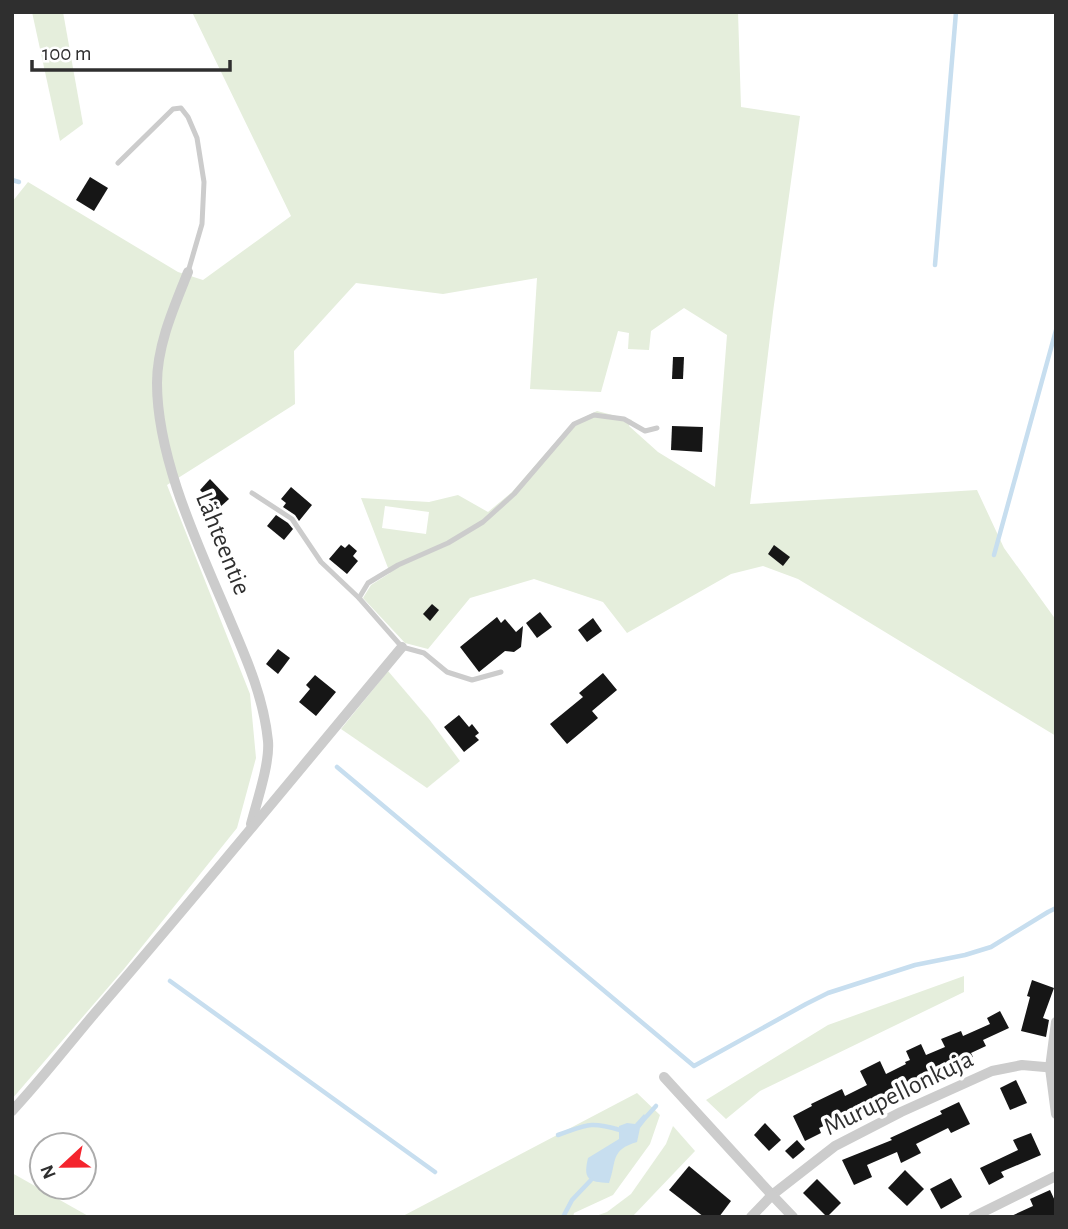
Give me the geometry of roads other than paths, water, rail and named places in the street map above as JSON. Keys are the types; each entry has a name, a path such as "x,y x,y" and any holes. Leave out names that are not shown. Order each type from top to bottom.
{"street":[{"name":"Lähteentie","path":"188,272 162,348 157,382 160,427 175,481 260,699 268,743 263,779 249,830"},
{"name":"Lähteentie","path":"12,1111 42,1079 402,647"},
{"path":"1056,1022 1053,1032 1056,1114"},
{"name":"Murupellonkuja","path":"751,1217 772,1195 835,1146 901,1112 992,1071 1022,1065 1053,1068"},
{"path":"664,1077 793,1217"},
{"path":"973,1217 1056,1176"}],"lane":[{"path":"118,163 173,109 181,108 188,117 197,138 204,182 202,224 188,272"},
{"path":"359,598 368,583 398,565 448,543 483,522 514,494 574,424 594,415 624,419 645,430 657,428"},
{"path":"252,493 292,519 321,562 359,598 402,647 425,653 447,672 472,680 501,672"}],"water":[{"path":"644,1114 647,1119 640,1128 637,1142 618,1153 609,1183 596,1182 589,1178 586,1171 588,1158 619,1139 619,1126 635,1124"}],"waterway":[{"path":"935,265 956,12"},
{"path":"12,180 19,182"},
{"path":"994,555 1056,330"},
{"path":"337,767 694,1066 828,993 915,965 991,947 1056,908"},
{"path":"170,981 435,1172"},
{"path":"646,1117 656,1106"},
{"path":"558,1135 588,1125 620,1130"},
{"path":"563,1217 572,1200 591,1180"}]}
